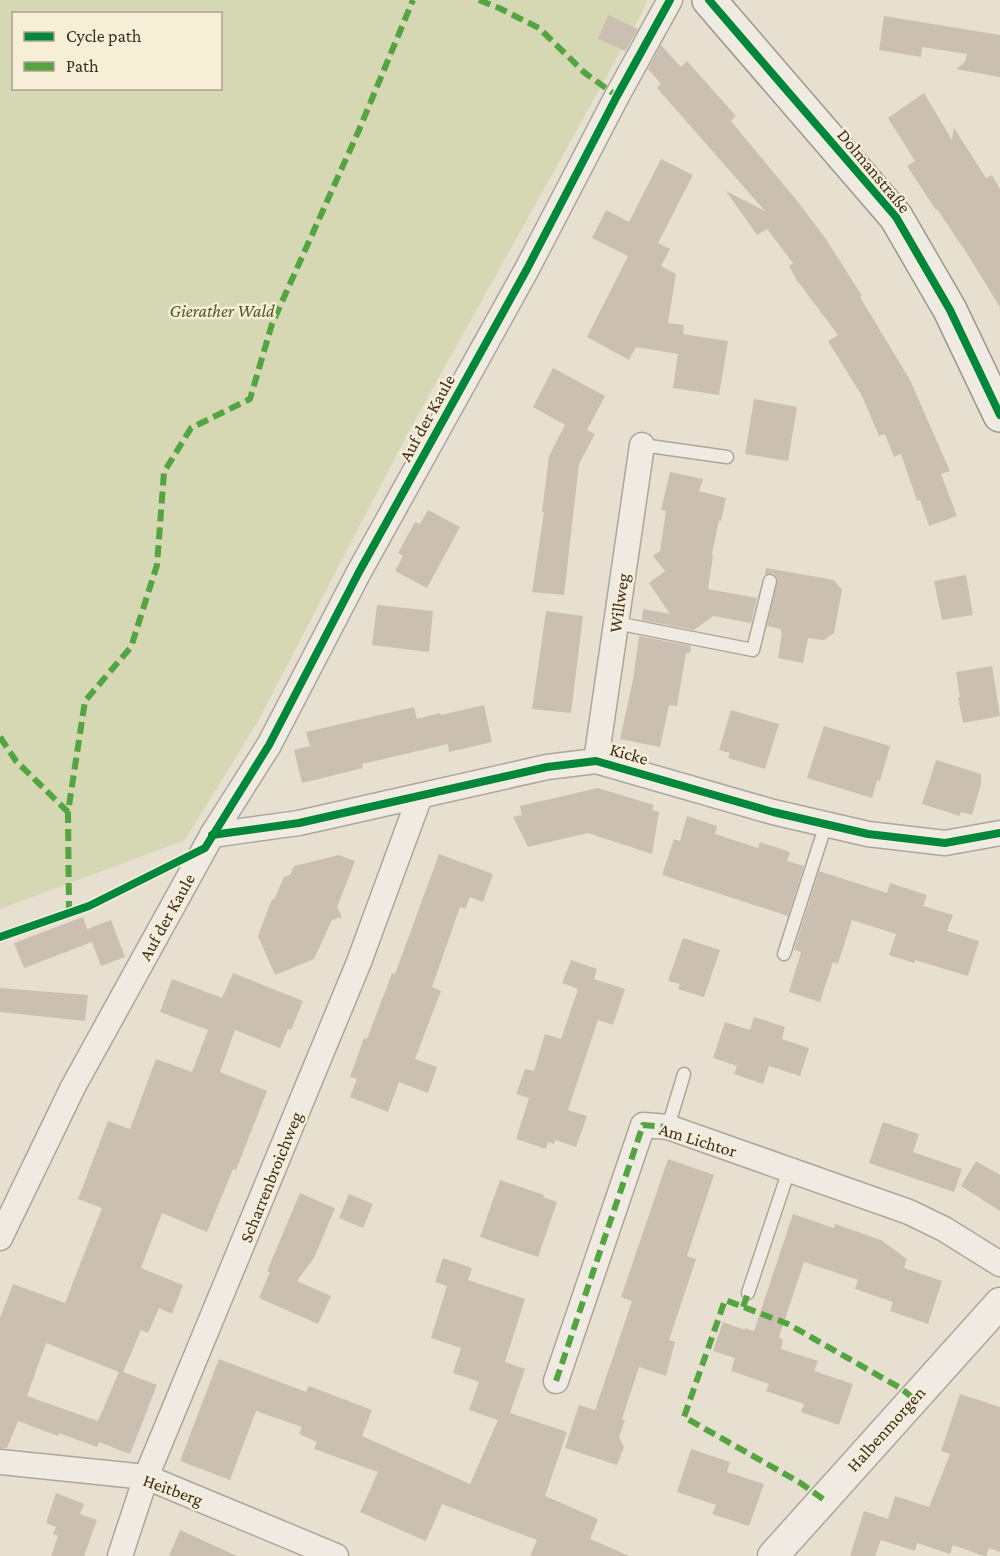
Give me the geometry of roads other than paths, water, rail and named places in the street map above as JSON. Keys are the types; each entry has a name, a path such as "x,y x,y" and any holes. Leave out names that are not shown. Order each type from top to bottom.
{"main road":[{"name":"Dolmanstraße","path":"709,0 896,217 950,310 1000,416"}],"street":[{"name":"Auf der Kaule","path":"0,1238 73,1086 212,835 268,745 359,573 527,269 670,0"},
{"name":"Willweg","path":"596,760 642,445"},
{"name":"Kicke","path":"212,835 299,823 546,767 596,760 773,812 868,834 945,843 1000,833"},
{"name":"Scharrenbroichweg","path":"120,1556 146,1477 359,962 420,796"},
{"name":"Am Lichtor","path":"556,1381 643,1125 668,1127 909,1212 944,1229 1000,1264"},
{"name":"Halbenmorgen","path":"773,1556 1000,1303"},
{"name":"Heitberg","path":"0,1462 146,1477 336,1556"}],"lane":[{"path":"642,445 727,457"},
{"path":"616,622 753,650 770,581"},
{"path":"784,954 826,824"},
{"path":"668,1127 684,1074"},
{"path":"748,1293 789,1170"}],"park label":[{"name":"Gierather Wald","path":"222,311"}]}
